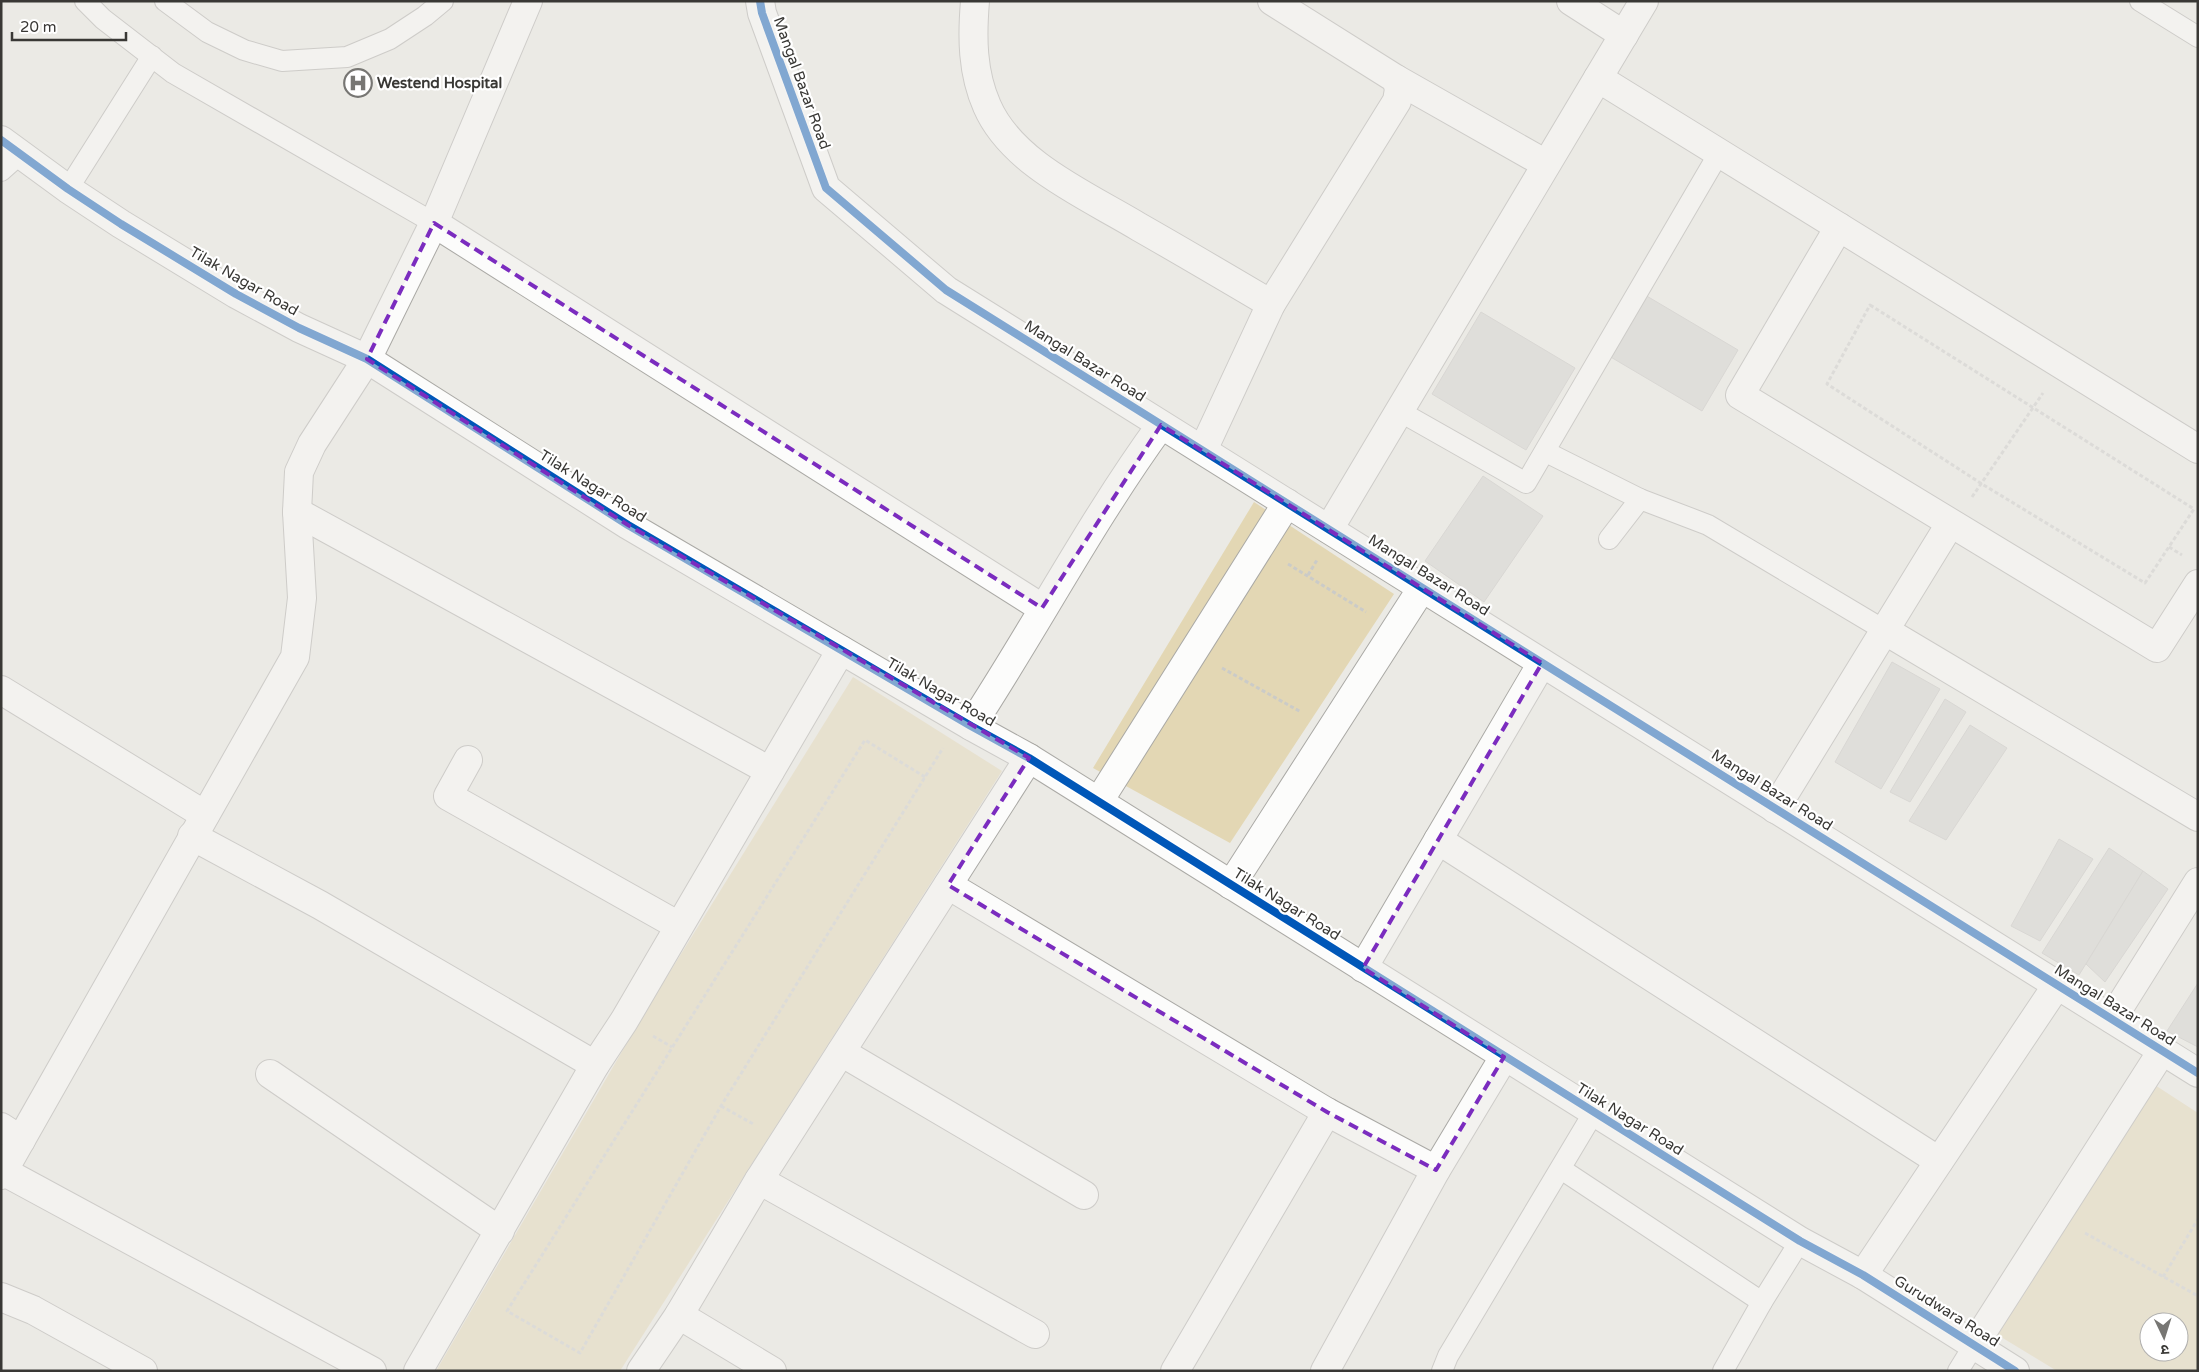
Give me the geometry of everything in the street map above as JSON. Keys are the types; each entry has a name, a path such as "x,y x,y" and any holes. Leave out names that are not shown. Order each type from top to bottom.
{"street":[{"path":"372,1371 2,1172 11,1133 199,826 295,657 302,598 297,512 299,472 312,444 367,359 434,223 528,1"},
{"name":"Mangal Bazar Road","path":"760,1 762,13 826,188 946,290 2198,1073"},
{"path":"975,1 975,72 987,107 1007,138 1046,172 1271,304"},
{"path":"1272,1 1396,79 1546,164"},
{"path":"1570,1 1624,35"},
{"path":"1329,529 1644,1"},
{"path":"1598,78 2198,449"},
{"path":"1203,450 1271,304 1397,101 1399,89 1396,79"},
{"name":"Tilak Nagar Road","path":"8,155 236,294 299,328 367,359 628,525 1029,758 1800,1241 1863,1276"},
{"path":"434,223 1042,608"},
{"path":"1839,227 1740,395 2157,648 2198,584"},
{"path":"971,726 1042,608 1114,494 1161,425"},
{"path":"1099,801 1288,503"},
{"path":"297,512 770,770"},
{"path":"1775,808 1950,524"},
{"path":"1232,885 1422,588"},
{"path":"1884,630 2198,817"},
{"path":"418,1371 595,1065 841,650"},
{"path":"1363,968 1542,663"},
{"path":"1,690 199,826 320,905 595,1065"},
{"path":"641,1371 679,1315 759,1180 1029,758"},
{"path":"468,760 448,796 679,926"},
{"path":"1438,840 1939,1161"},
{"path":"948,885 1327,1112 1436,1170"},
{"path":"2112,1019 2196,889"},
{"path":"1863,1276 2057,985"},
{"path":"1974,1345 2162,1051"},
{"path":"841,1052 1084,1195"},
{"path":"1325,1371 1436,1170 1504,1057"},
{"path":"270,1074 500,1232"},
{"path":"1175,1371 1327,1112"},
{"path":"759,1180 1035,1334"},
{"name":"Gurudwara Road","path":"1863,1276 2015,1371"},
{"path":"1,1297 33,1310 143,1371"},
{"path":"679,1315 772,1371"}],"lane":[{"path":"85,1 103,18 173,72 434,223"},
{"path":"165,1 207,32 244,50 282,61 347,57 390,39 425,16 443,1"},
{"path":"2140,1 2198,36"},
{"path":"68,190 152,56"},
{"path":"1399,411 1526,483 1546,452 1720,153"},
{"path":"1546,452 1640,499 1708,525 1884,630"},
{"path":"1609,539 1640,499"},
{"path":"1442,1371 1448,1356 1594,1112"},
{"path":"1561,1169 1762,1302"},
{"path":"1723,1371 1762,1302 1800,1241"},
{"path":"1958,1371 1974,1345"}],"path":[{"path":"1870,305 2033,408 2194,510 2145,583 1982,484 1827,384 1870,305"},
{"path":"1982,484 2033,408"},
{"path":"1286,562 1375,617"},
{"path":"1214,664 1303,712"},
{"path":"865,740 925,777 721,1106 580,1353 507,1311 865,740"},
{"path":"2056,1216 2198,1296"},
{"path":"2163,1277 2198,1219"}],"highlighted area":[{"path":"434,223 1042,608 1161,425 1542,663 1363,968 1504,1057 1436,1170 1327,1112 948,885 1029,758 628,525 367,359"}],"shaded area":[{"path":"1254,502 1394,594 1230,843 1093,768"},
{"path":"853,677 1002,771 620,1371 436,1371 645,1012"},
{"path":"2141,1076 2198,1113 2198,1366 2195,1371 2057,1371 1978,1323"}],"building":[{"path":"1645,295 1738,350 1702,411 1609,356"},
{"path":"1481,312 1575,368 1526,450 1432,394"},
{"path":"1483,476 1543,516 1484,602 1425,561"},
{"path":"1892,662 1940,689 1881,789 1835,762"},
{"path":"1945,699 1966,712 1910,802 1890,792"},
{"path":"1970,725 2007,748 1946,840 1909,821"},
{"path":"2059,839 2093,859 2040,941 2011,926"},
{"path":"2109,848 2143,871 2079,975 2042,953"},
{"path":"2143,871 2168,889 2105,982 2086,964"},
{"path":"2198,983 2198,1047 2167,1031"}],"cycle path":[{"path":"760,1 762,13 826,188 946,290 2198,1073"},
{"path":"1,140 68,189 121,224 236,294 299,328 367,359 628,525 1029,758 1800,1241 1863,1275 2015,1371"}],"place":[{"name":"Westend Hospital","path":"358,83"}]}
